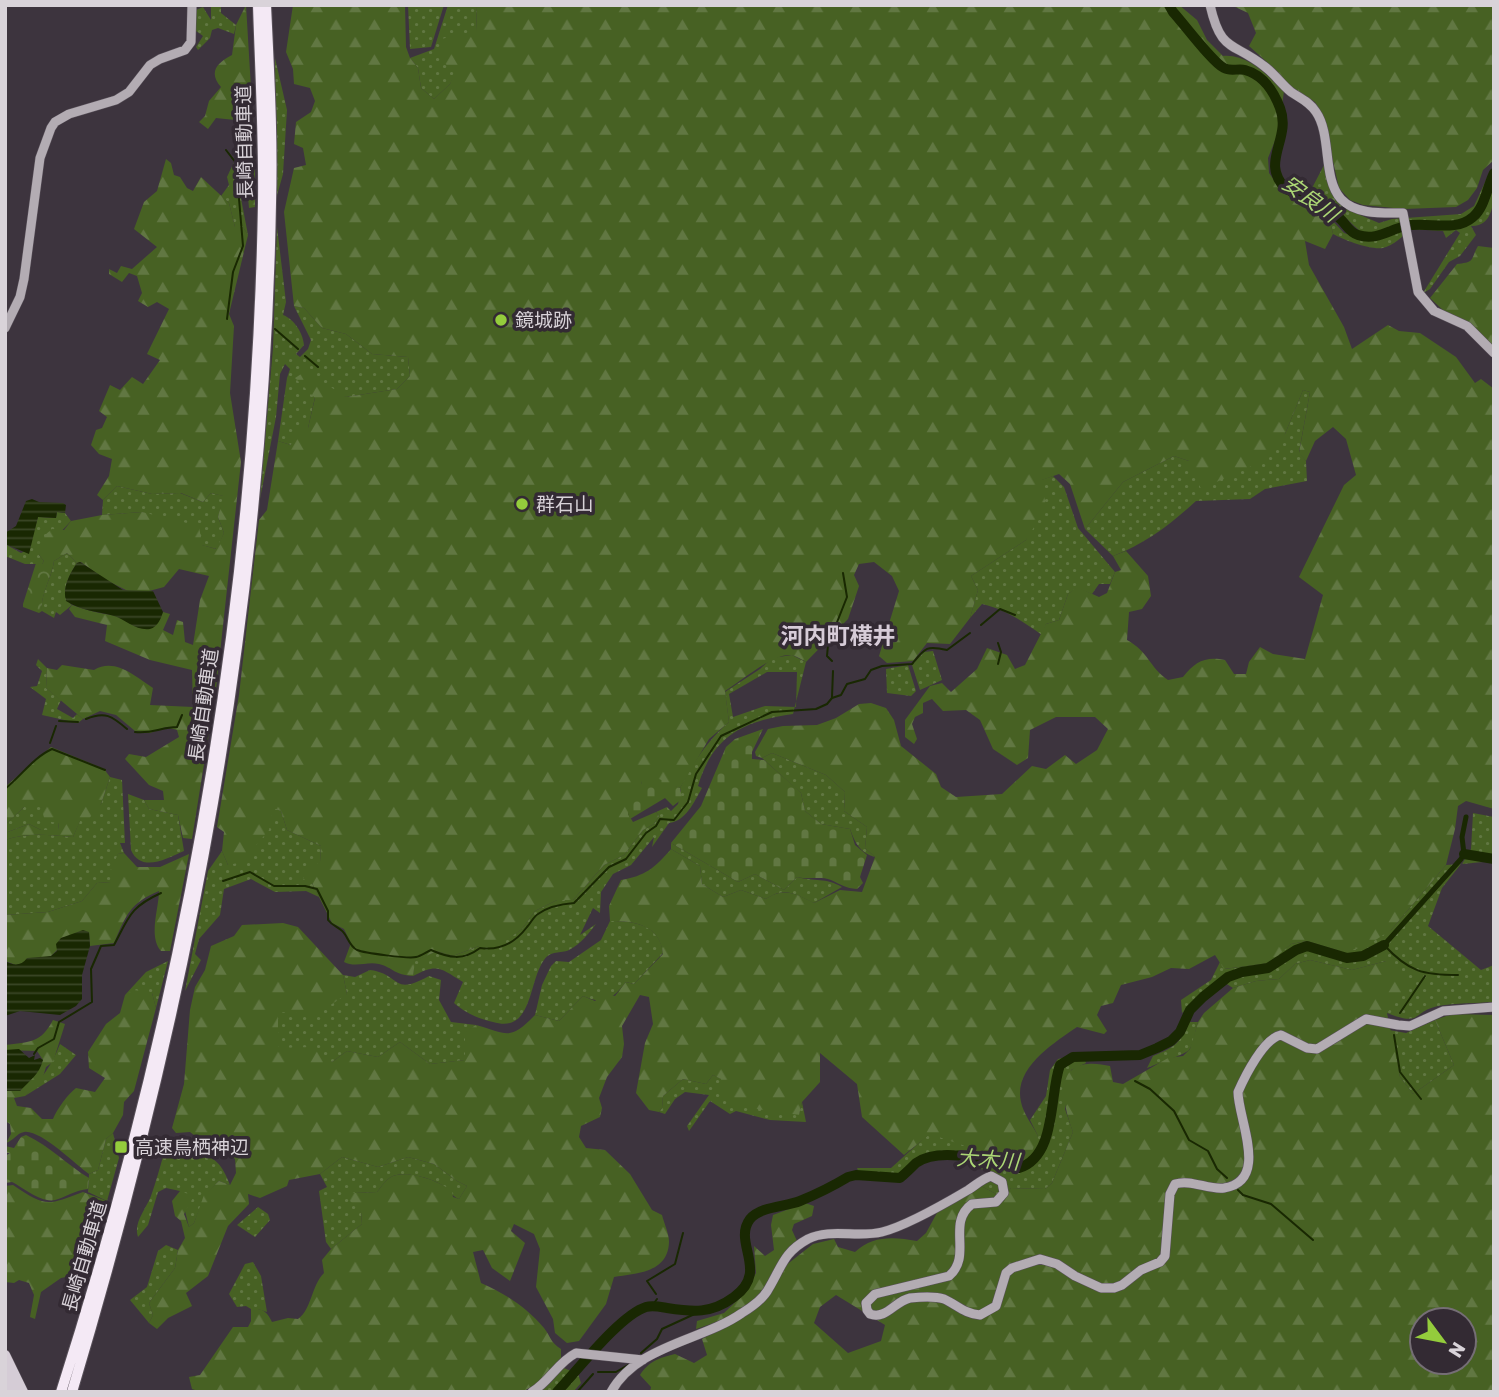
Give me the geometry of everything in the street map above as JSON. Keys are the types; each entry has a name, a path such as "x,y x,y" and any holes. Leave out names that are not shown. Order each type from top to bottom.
{"highway":[{"name":"長崎自動車道","path":"72,1392 159,1039 184,924 213,759 231,633 254,404 259,290 262,191 258,5"},
{"name":"長崎自動車道","path":"61,1392 92,1308 139,1154 192,925 240,634 254,510 269,266 271,130 266,5"}],"main road":[{"path":"5,328 20,297 40,158 51,128 69,114 116,100 129,92 150,65 185,50 191,42 192,5"},
{"path":"1210,5 1219,34 1227,43 1267,68 1318,113 1333,183 1342,200 1357,209 1403,213 1418,292 1422,299 1434,311 1466,326 1494,353"},
{"path":"611,1392 616,1384 643,1360 699,1333 725,1324 763,1297 784,1258 797,1245 811,1237 829,1234 866,1236 886,1231 991,1176 1002,1182 1004,1193 996,1202 972,1204 960,1216 961,1252 956,1270 949,1276 875,1294 866,1303 870,1314 881,1315 907,1299 942,1298 964,1312 980,1315 996,1306 1006,1273 1012,1268 1040,1259 1057,1264 1074,1276 1101,1288 1122,1285 1141,1270 1160,1262 1165,1256 1170,1194 1175,1184 1181,1182 1222,1188 1236,1184 1245,1174 1249,1165 1248,1143 1238,1092 1273,1037 1280,1035 1307,1048 1317,1049 1366,1019 1410,1026 1443,1011 1494,1007"},
{"path":"532,1392 545,1383 567,1357 576,1353 643,1360"},
{"path":"6,1356 11,1382 23,1392"}],"green space":[{"path":"211,5 221,5 221,13 236,25 234,34 218,28 212,30 210,38 198,50 196,47 203,36 196,31 196,10 203,7 211,20"},
{"path":"246,5 255,155 255,207 249,208 242,133 235,120 216,118 208,129 199,122 205,116 209,101 221,87 215,77 216,68 232,55 236,25"},
{"path":"293,5 405,5 406,47 418,68 421,88 434,99 450,84 454,73 442,60 441,39 477,31 476,5 1179,5 1197,20 1207,40 1223,56 1249,62 1284,91 1278,133 1268,158 1269,173 1281,190 1329,217 1333,234 1325,249 1305,241 1309,265 1344,327 1352,349 1388,325 1399,331 1420,333 1456,357 1475,383 1481,379 1494,389 1494,809 1466,801 1458,806 1446,865 1391,930 1363,948 1340,951 1307,941 1291,944 1269,963 1224,969 1215,955 1189,969 1171,968 1152,977 1121,985 1113,1003 1101,1006 1097,1015 1107,1031 1104,1034 1077,1027 1037,1058 1023,1078 1021,1102 1038,1136 1031,1154 1015,1163 930,1134 904,1155 862,1117 857,1084 820,1053 820,1082 802,1102 799,1115 736,1106 723,1094 721,1079 713,1075 706,1084 683,1079 663,1096 659,1112 649,1110 636,1093 645,1043 653,1024 649,997 640,995 622,1026 622,1057 607,1077 599,1098 602,1108 600,1117 581,1126 579,1137 586,1148 605,1150 630,1174 652,1210 662,1215 669,1242 663,1260 650,1270 614,1277 606,1304 579,1341 567,1343 555,1333 553,1319 536,1287 540,1249 534,1234 514,1224 511,1231 525,1243 510,1281 492,1268 483,1250 473,1252 481,1283 523,1307 561,1349 561,1358 542,1381 522,1392 201,1392 192,1389 189,1377 200,1375 233,1327 248,1327 251,1309 264,1311 272,1322 288,1318 298,1319 303,1315 316,1284 324,1273 322,1260 331,1249 362,1224 361,1212 345,1196 342,1188 355,1193 377,1192 391,1177 408,1174 440,1184 452,1191 453,1197 459,1199 467,1186 434,1164 408,1157 378,1167 342,1157 320,1174 289,1180 287,1186 260,1198 248,1194 249,1204 228,1226 208,1276 186,1293 192,1306 168,1318 157,1329 149,1323 153,1315 149,1303 175,1268 178,1250 185,1238 181,1221 175,1216 172,1201 180,1191 194,1196 184,1214 189,1227 194,1223 204,1195 219,1181 230,1185 236,1173 235,1159 226,1152 216,1152 190,1132 176,1133 172,1128 184,1084 190,1010 195,987 205,970 211,946 234,936 242,925 283,923 298,927 343,975 347,994 317,1014 278,1012 278,1048 314,1047 332,1062 347,1051 378,1057 400,1042 430,1064 465,1060 465,1032 476,1025 508,1033 520,1029 535,1015 559,1021 583,996 595,1001 603,993 615,996 626,982 634,984 663,954 661,944 652,931 645,927 610,921 609,906 621,880 649,870 671,849 700,866 702,884 723,897 741,890 766,899 779,893 796,895 814,903 840,890 862,892 875,857 865,848 867,827 844,811 845,792 826,775 772,753 762,758 756,756 755,752 768,729 817,725 836,718 859,704 871,703 886,708 894,720 901,746 936,774 941,787 956,797 1002,794 1032,766 1046,769 1065,755 1076,764 1097,750 1108,729 1095,717 1056,717 1030,730 1028,758 1017,765 993,749 980,720 966,710 943,711 932,699 923,703 923,713 915,717 912,724 917,739 914,744 905,737 905,720 930,686 942,683 951,692 977,669 987,648 1007,655 1015,669 1025,665 1046,624 1059,620 1068,594 1077,587 1099,597 1107,593 1115,572 1121,570 1113,556 1126,551 1148,576 1151,596 1142,609 1129,612 1127,640 1140,649 1168,680 1183,677 1196,664 1212,659 1225,660 1234,674 1246,674 1249,662 1260,647 1273,654 1305,659 1323,595 1299,577 1344,485 1356,475 1346,439 1333,427 1315,441 1306,461 1299,453 1310,392 1303,390 1285,434 1254,465 1201,489 1189,461 1174,456 1123,482 1085,529 1070,484 1059,474 1042,480 1046,508 1026,540 971,576 978,590 970,618 950,644 927,643 913,661 887,663 879,656 899,591 892,576 874,562 859,564 854,575 859,586 848,619 806,662 794,656 783,656 766,663 725,691 729,722 709,739 680,788 662,782 642,781 640,792 628,814 633,822 656,812 659,816 654,824 643,830 624,855 604,865 573,900 557,900 535,911 522,929 496,947 479,946 453,956 437,951 415,961 413,976 379,964 344,962 351,943 344,929 332,923 312,883 303,879 306,869 320,862 321,846 287,830 281,811 273,808 269,830 242,862 228,865 222,851 224,832 217,827 239,695 259,520 267,510 278,441 291,445 296,425 308,428 315,398 295,378 306,371 346,397 397,389 410,376 408,357 372,354 346,334 322,328 304,308 294,306 284,212 294,168 306,165 303,148 294,144 296,122 311,112 315,101 310,88 294,84 293,69 286,52"},
{"path":"408,5 444,5 431,47 410,49"},
{"path":"448,5 476,5 477,31 450,84 434,99 421,88 418,68 410,58 434,49"},
{"path":"1231,5 1494,5 1494,160 1483,170 1477,188 1468,200 1456,207 1404,209 1363,205 1350,200 1339,188 1323,117 1315,102 1288,85 1249,46 1256,33 1248,13"},
{"path":"275,58 287,110 283,174 276,199"},
{"path":"166,159 171,163 174,175 180,177 187,188 193,191 201,177 229,203 235,227 243,227 248,235 229,314 234,326 230,393 241,462 216,689 192,839 183,838 178,815 149,809 144,800 164,800 163,791 149,785 125,759 129,754 146,757 179,737 177,730 166,727 150,733 135,731 116,715 100,711 83,719 46,688 47,668 57,670 62,665 94,670 117,667 153,688 150,705 193,707 192,670 150,660 105,641 107,625 75,617 69,609 72,605 105,614 149,619 160,619 163,612 170,614 163,630 173,635 177,620 183,622 185,642 193,645 200,600 209,576 179,569 164,587 149,591 128,591 104,579 81,562 77,563 67,553 54,561 44,561 39,555 45,535 52,529 64,530 71,521 102,515 142,512 199,526 202,545 216,549 224,533 218,517 223,496 211,493 203,502 181,493 152,494 117,486 103,500 97,495 109,476 112,459 99,454 91,445 96,430 102,428 107,417 99,411 110,385 120,390 132,377 143,384 160,360 147,354 169,309 157,302 148,307 138,301 142,293 137,276 129,273 122,282 109,274 109,269 117,273 121,266 132,269 157,247 134,229 144,202 157,191"},
{"path":"234,162 248,235 243,227 235,227 229,203 221,196 229,185 227,177"},
{"path":"1324,165 1331,193 1346,209 1379,223 1392,219 1461,214 1474,206 1487,178 1494,174 1490,215 1486,221 1471,226 1476,235 1460,256 1449,262 1430,289 1423,293 1460,233 1456,230 1446,238 1443,231 1412,229 1383,248 1371,248 1333,234 1329,217 1344,233 1359,238 1360,231 1311,190"},
{"path":"277,227 286,302 283,315 297,327 304,345 296,354 300,357 308,349 311,340 294,306 304,308 322,328 346,334 372,354 408,357 410,376 397,389 346,397 296,378 315,397 308,428 291,445 278,441 290,369 285,364 280,374 276,417 260,499 273,348"},
{"path":"1478,246 1494,248 1494,348 1474,327 1445,312 1430,298 1457,264 1472,260"},
{"path":"1303,390 1310,392 1299,452 1306,461 1307,481 1265,489 1250,499 1196,501 1157,533 1113,556 1085,529 1123,482 1174,456 1189,461 1285,434"},
{"path":"1053,476 1064,487 1078,528 1115,572 1110,584 1099,584 1092,594 1077,588 1068,594 1059,620 1046,624 1042,635 1006,612 982,604 970,618 978,590 971,576 1026,540 1041,480"},
{"path":"117,486 152,494 180,493 203,502 211,493 224,496 218,517 224,533 217,549 201,545 142,512 102,515 103,500"},
{"path":"57,512 65,513 71,521 39,555 44,561 42,564 25,564 5,556 5,544 21,553 29,549 38,517 56,518"},
{"path":"67,553 77,563 65,590 72,605 60,615 56,612 54,618 42,611 43,598 54,561"},
{"path":"44,561 54,561 42,611 39,613 23,607 23,604 36,563 42,564"},
{"path":"933,651 942,680 920,690 912,665 924,652"},
{"path":"792,655 806,662 796,701 797,672 767,672 729,694 733,717 765,706 795,707 793,714 745,726 712,754 698,786 702,788 689,810 680,819 669,823 652,847 654,837 631,865 613,874 601,892 600,913 593,908 580,935 596,924 573,948 553,953 544,960 528,1004 516,1020 506,1024 493,1022 463,1010 454,1003 463,982 444,971 434,968 413,976 414,961 437,951 453,956 479,946 496,946 522,929 535,911 557,900 573,900 604,865 624,855 643,830 654,824 659,816 656,812 667,807 671,811 678,804 680,788 695,761 729,722 725,692 772,658"},
{"path":"38,659 47,668 46,688 61,700 57,709 73,718 77,714 83,719 78,723 42,715 46,699 30,687 37,686 42,671 36,665"},
{"path":"908,665 916,691 911,696 887,693 886,669"},
{"path":"763,729 752,752 752,759 764,760 797,789 801,793 805,811 821,824 850,829 855,845 867,855 860,877 863,883 857,889 827,879 797,877 784,890 755,874 738,882 671,843 701,806 726,747 735,739"},
{"path":"51,747 104,769 110,777 101,804 87,821 81,819 73,837 30,835 5,840 5,833 29,824 41,830 58,830 59,823 45,821 41,807 24,807 5,825 5,787"},
{"path":"772,753 826,775 845,792 844,811 867,827 865,848 875,857 859,847 850,829 821,824 805,811 801,793 762,758"},
{"path":"652,776 680,788 682,799 673,806 665,798 630,819 630,800 639,792 642,781"},
{"path":"110,777 122,780 125,843 120,843 124,853 118,854 111,882 97,883 82,901 48,912 5,915 5,840 30,835 73,837 81,818 101,804"},
{"path":"128,794 144,800 149,809 178,815 184,851 147,863 135,857 131,850"},
{"path":"24,807 41,807 59,822 58,831 41,830 29,824 5,833 5,825"},
{"path":"273,807 281,811 287,830 321,846 320,862 312,883 319,897 306,891 275,892 251,879 224,889 220,915 199,939 195,954 201,960 185,991 208,871 222,851 228,865"},
{"path":"1473,813 1494,817 1494,861 1462,864 1471,849"},
{"path":"671,843 738,882 755,874 784,890 797,877 830,882 842,887 814,903 785,892 766,899 741,890 723,897 702,884 700,866 671,849"},
{"path":"124,853 137,867 160,867 189,854 170,951 161,951 155,938 159,891 135,905 114,943 90,946 89,932 61,938 57,950 51,956 16,965 5,961 5,915 48,912 82,901 97,883 111,882 110,871 118,854"},
{"path":"1461,864 1442,888 1428,926 1481,970 1494,965 1494,1002 1438,1006 1412,1019 1406,1019 1387,1013 1386,961 1352,970 1310,960 1295,964 1279,979 1256,981 1233,988 1219,979 1182,1013 1181,1000 1211,980 1220,962 1225,969 1268,963 1291,944 1307,941 1340,951 1391,930 1446,865"},
{"path":"610,921 645,926 657,936 663,953 634,984 626,982 617,993 607,999 596,1000 583,996 559,1021 535,1015 542,985 551,966 556,961 569,962 601,940"},
{"path":"1310,960 1352,970 1386,961 1409,986 1387,1013 1400,1077 1413,1094 1454,1065 1435,1020 1452,1014 1494,1015 1494,1392 650,1392 651,1387 640,1375 647,1366 675,1354 694,1363 707,1355 702,1339 760,1306 774,1288 785,1266 813,1244 834,1239 838,1247 855,1252 876,1240 917,1241 926,1233 938,1211 981,1186 1004,1198 1011,1188 1045,1189 1052,1183 1073,1132 1064,1091 1069,1073 1088,1064 1110,1066 1113,1082 1123,1084 1168,1058 1183,1056 1190,1049 1198,1022 1204,1013 1233,988 1256,981 1279,979 1295,964","holes":["836,1295 885,1325 881,1341 848,1353 814,1323 820,1307"]},
{"path":"168,961 156,1008 152,993 125,995 146,972"},
{"path":"370,970 380,972 402,984 417,982 429,976 441,980 439,1000 451,1022 476,1025 465,1033 466,1060 430,1064 400,1042 378,1057 347,1051 332,1062 278,1048 278,1012 347,994 343,975 355,977"},
{"path":"134,990 152,993 156,1008 134,1091 124,1102 123,1115 113,1133 106,1139 98,1170 89,1174 48,1142 31,1133 24,1132 6,1143 11,1134 10,1124 5,1121 5,1091 20,1091 43,1060 37,1051 5,1050 5,1045 34,1040 49,1028 53,1020 65,1024 53,1062 46,1067 42,1080 25,1096 14,1098 17,1106 31,1108 42,1119 53,1119 76,1088 95,1092 105,1078 89,1068 88,1052 106,1024 120,1013 125,995"},
{"path":"1435,1020 1454,1065 1413,1094 1400,1077 1389,1030 1406,1033"},
{"path":"1189,1022 1198,1022 1189,1050 1147,1068 1153,1056 1172,1047 1179,1040"},
{"path":"60,1044 76,1055 60,1074 25,1096 46,1072"},
{"path":"1082,1053 1086,1063 1071,1070 1065,1109 1073,1132 1052,1183 1045,1189 1011,1188 1004,1198 981,1186 992,1172 969,1166 969,1155 957,1154 930,1155 898,1176 860,1175 857,1168 891,1168 930,1133 1015,1163 1038,1136 1030,1120 1046,1096 1050,1070 1058,1059"},
{"path":"713,1075 799,1114 802,1102 806,1122 770,1120 736,1111 730,1114 710,1101 689,1131 687,1126 709,1095 685,1092 675,1099 665,1114 659,1112 663,1096 683,1079 706,1084"},
{"path":"113,1133 119,1158 107,1201 88,1192 89,1174 98,1170 106,1139"},
{"path":"26,1135 89,1178 88,1189 50,1200 38,1197 12,1182 5,1183 5,1156 10,1153 5,1153 5,1146 14,1148 21,1137"},
{"path":"180,1147 184,1158 208,1157 218,1163 230,1185 219,1181 205,1195 194,1223 189,1227 180,1191 166,1188 158,1192 148,1225 138,1237 137,1227 151,1196 164,1153"},
{"path":"342,1157 378,1167 408,1157 434,1164 467,1186 459,1199 431,1180 398,1175 388,1179 377,1192 355,1193 362,1224 331,1249 326,1242 319,1191 327,1187 320,1174"},
{"path":"13,1185 40,1201 53,1202 83,1192 107,1201 93,1261 88,1262 80,1274 61,1278 41,1292 35,1319 30,1317 34,1295 29,1283 19,1280 14,1283 5,1282 5,1186"},
{"path":"805,1203 814,1206 812,1216 794,1224 792,1230 797,1241 783,1255 762,1290 737,1312 696,1329 697,1321 724,1313 746,1292 756,1273 754,1246 765,1256 774,1250 771,1225 773,1215"},
{"path":"258,1207 268,1214 270,1220 255,1237 237,1225"},
{"path":"166,1245 178,1250 175,1268 149,1303 153,1315 149,1323 130,1300 147,1287 158,1251"},
{"path":"253,1262 261,1276 267,1312 246,1306 237,1307 229,1294 245,1264"},
{"path":"564,1368 578,1374 581,1383 573,1392 540,1392"}],"shaded area":[{"path":"32,499 66,505 65,513 57,512 56,518 38,517 29,554 5,544 5,533 16,526 26,501"},
{"path":"80,562 123,590 153,591 163,612 157,624 150,629 136,627 114,616 83,609 66,601 67,581"},
{"path":"83,930 89,932 90,946 82,975 82,999 76,1006 60,1015 20,1011 5,1016 5,961 17,964 27,958 51,956 57,951 56,944 61,938"},
{"path":"19,1049 29,1058 35,1055 34,1060 43,1060 34,1077 20,1091 5,1091 5,1050"}],"waterway":[{"name":"安良川","path":"1169,5 1219,65 1227,69 1251,72 1267,85 1278,102 1283,119 1275,160 1278,179 1286,189 1341,219 1355,234 1371,237 1405,226 1449,226 1466,222 1480,208 1494,173"},
{"path":"226,150 236,163 243,246 233,272 227,319"},
{"path":"275,329 298,349"},
{"path":"305,356 318,367"},
{"path":"832,661 827,656 828,645 847,597 843,573"},
{"path":"981,625 1000,609 1015,615"},
{"path":"223,881 250,872 274,886 305,886 317,889 328,911 328,920 343,932 354,948 361,951 412,957 431,950 456,957 468,955 480,948 500,947 517,937 542,911 574,903 609,867 626,859 660,819 674,820 688,802 696,774 721,736 772,712 816,709 841,695 847,684 865,679 871,670 882,666 912,664 926,649 947,650 970,633"},
{"path":"998,643 1001,652 998,664"},
{"path":"832,697 833,671"},
{"path":"86,719 98,715 108,716 127,729"},
{"path":"135,732 177,727 182,715"},
{"path":"59,721 78,722"},
{"path":"50,743 56,726"},
{"path":"5,789 33,762 52,749 105,770"},
{"name":"大木川","path":"1384,945 1461,859 1464,854 1462,837 1466,817"},
{"name":"大木川","path":"1464,854 1494,859"},
{"path":"34,1054 38,1048 54,1039 59,1022 92,1002 91,969 101,946 114,945 136,908 161,893"},
{"path":"1384,945 1401,961 1417,970 1458,975"},
{"name":"大木川","path":"557,1392 612,1332 636,1312 651,1306 685,1310 710,1309 734,1297 749,1277 746,1228 750,1219 760,1212 800,1201 856,1175 900,1178 916,1163 939,1155 967,1156 1019,1168 1031,1161 1040,1151 1050,1123 1060,1065 1073,1057 1140,1055 1157,1048 1171,1041 1180,1032 1190,1010 1228,977 1268,968 1307,946 1347,958 1363,956 1384,945"},
{"path":"1400,1013 1425,976"},
{"path":"1394,1035 1400,1072 1421,1099"},
{"path":"1135,1081 1150,1089 1174,1111 1189,1140 1208,1151 1217,1169 1227,1178"},
{"path":"1238,1190 1243,1195 1271,1204 1313,1240"},
{"path":"656,1294 647,1281 675,1264 683,1233"},
{"name":"大木川","path":"652,1306 657,1299"},
{"path":"641,1353 657,1339 662,1329 699,1312"},
{"path":"598,1372 616,1372 628,1365"},
{"path":"577,1392 593,1374"}],"place":[{"name":"鏡城跡","path":"501,320"},
{"name":"群石山","path":"522,504"},
{"name":"高速鳥栖神辺","path":"121,1147"}],"district":[{"name":"河内町横井","path":"838,636"}]}
